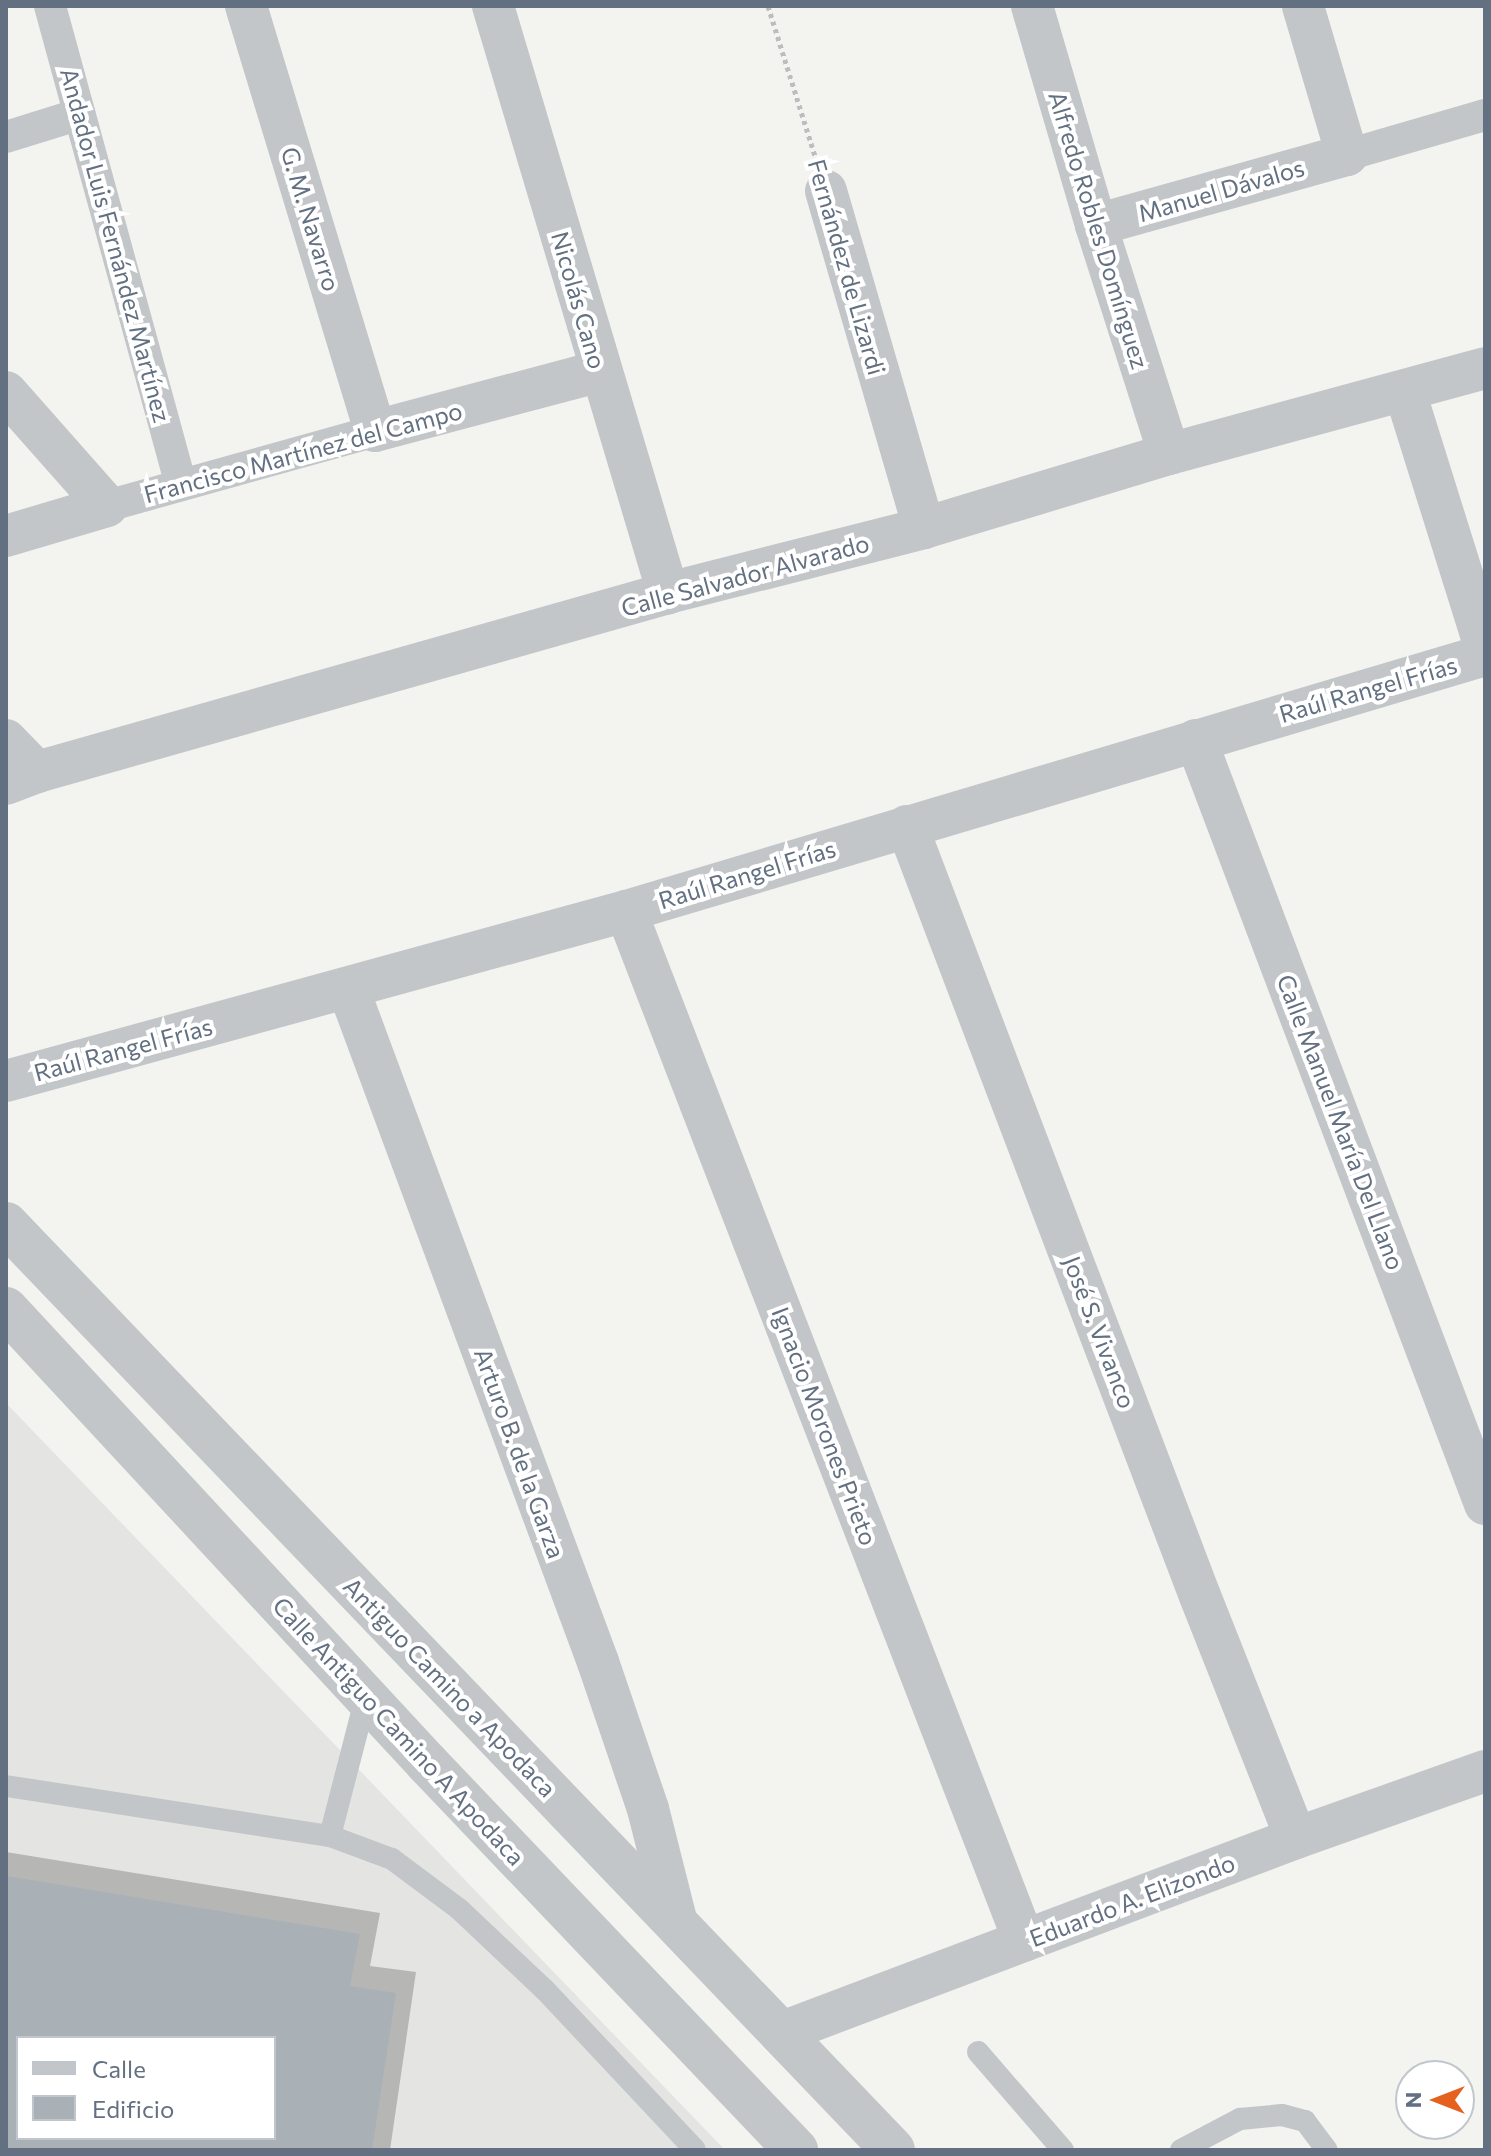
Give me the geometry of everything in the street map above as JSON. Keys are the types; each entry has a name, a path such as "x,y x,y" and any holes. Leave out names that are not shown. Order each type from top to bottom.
{"street":[{"name":"Andador Luis Fernández Martínez","path":"50,6 181,484"},
{"name":"G. M. Navarro","path":"246,6 375,431"},
{"name":"Nicolás Cano","path":"493,6 668,593"},
{"name":"Alfredo Robles Domínguez","path":"1032,6 1096,225 1169,454"},
{"path":"1303,6 1347,155 1485,115"},
{"path":"6,137 80,114"},
{"name":"Manuel Dávalos","path":"1096,225 1347,155"},
{"name":"Fernández de Lizardi","path":"826,191 924,528"},
{"name":"Calle Salvador Alvarado","path":"21,778 668,593 924,528 1169,454 1485,368"},
{"name":"Francisco Martínez del Campo","path":"6,536 181,484 600,371"},
{"path":"6,392 107,506"},
{"path":"1405,392 1485,648"},
{"name":"Raúl Rangel Frías","path":"6,1081 626,911 1485,655"},
{"path":"6,740 21,778"},
{"name":"Calle Manuel María Del Llano","path":"1196,740 1485,1504"},
{"name":"José S. Vivanco","path":"907,826 1200,1596 1296,1838"},
{"name":"Ignacio Morones Prieto","path":"626,911 1024,1941"},
{"name":"Arturo B. de la Garza","path":"348,988 598,1662 648,1809 677,1924"},
{"name":"Antiguo Camino a Apodaca","path":"6,1224 893,2150"},
{"name":"Calle Antiguo Camino A Apodaca","path":"6,1309 366,1697 796,2150"},
{"name":"Eduardo A. Elizondo","path":"780,2033 1296,1838 1485,1771"}],"lane":[{"path":"330,1836 366,1697"},
{"path":"6,1786 330,1836 392,1859 459,1909 545,1990 695,2150"},
{"path":"978,2052 1063,2150"},
{"path":"1181,2150 1240,2119 1282,2115 1305,2121 1327,2150"}],"path":[{"name":"Fernández de Lizardi","path":"768,6 826,191"}],"shaded area":[{"path":"6,1403 725,2150 6,2150"}],"building":[{"path":"6,1876 360,1934 350,1986 396,1993 372,2150 6,2150"}]}
